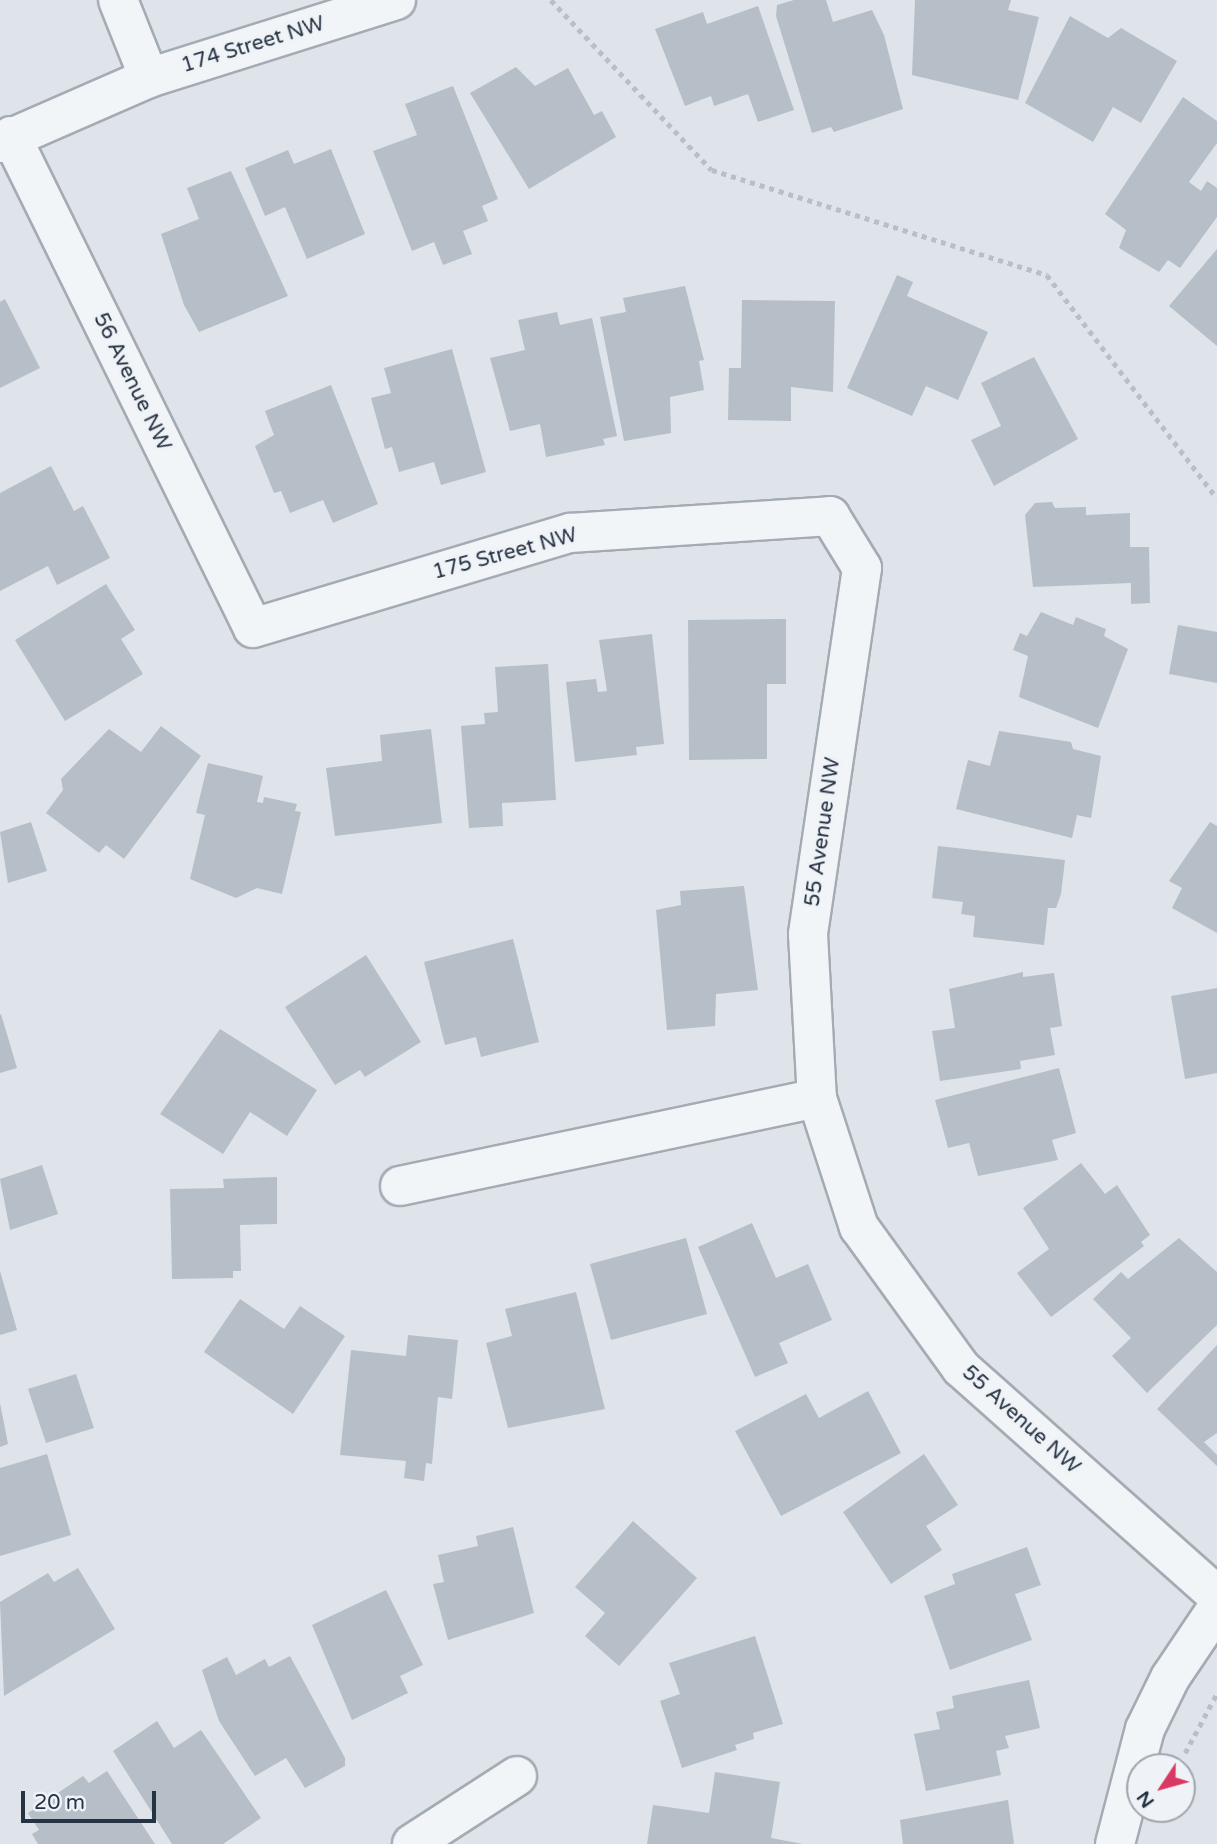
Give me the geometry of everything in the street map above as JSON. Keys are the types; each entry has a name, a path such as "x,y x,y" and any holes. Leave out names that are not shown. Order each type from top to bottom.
{"street":[{"path":"118,0 149,78"},
{"name":"174 Street NW","path":"6,139 149,78 396,0"},
{"name":"56 Avenue NW","path":"6,139 253,628"},
{"name":"175 Street NW","path":"253,628 570,533 830,516 862,568"},
{"name":"55 Avenue NW","path":"862,568 808,934 817,1098 859,1227 961,1368 1217,1595"},
{"path":"400,1186 817,1098"},
{"path":"1115,1844 1145,1729 1170,1678 1217,1608"},
{"path":"412,1844 517,1776"}],"path":[{"path":"551,0 712,170 1047,275 1217,498"},
{"path":"1186,1753 1217,1693"}],"building":[{"path":"794,0 826,0 833,22 872,10 884,35 903,109 834,132 831,127 812,133 776,16 777,5"},
{"path":"915,0 1011,0 1008,10 1039,17 1018,100 912,75"},
{"path":"758,6 794,110 758,122 748,94 714,106 711,96 685,106 655,29 703,12 707,24"},
{"path":"1070,16 1108,38 1121,28 1177,61 1141,123 1113,107 1093,142 1025,103"},
{"path":"516,67 535,86 568,68 594,115 602,111 616,137 529,189 470,93"},
{"path":"453,86 498,199 482,206 488,221 463,231 472,254 443,265 434,242 412,251 373,151 417,135 405,104"},
{"path":"1183,97 1217,121 1217,143 1189,182 1201,191 1207,181 1217,188 1217,217 1180,268 1168,260 1159,272 1119,248 1126,230 1105,214"},
{"path":"331,149 365,234 307,259 285,207 265,216 245,168 288,150 294,164"},
{"path":"231,171 288,296 199,332 184,305 161,234 199,219 187,188"},
{"path":"1217,249 1217,346 1169,306"},
{"path":"897,275 913,282 907,296 988,332 958,400 926,386 912,416 847,388"},
{"path":"685,286 704,360 699,361 704,390 670,397 671,433 624,441 600,317 626,312 623,298"},
{"path":"5,299 40,368 0,388 0,302"},
{"path":"742,300 835,301 833,392 791,387 791,421 728,420 729,368 741,368"},
{"path":"557,312 560,325 592,318 617,436 603,439 605,445 546,457 540,424 510,431 490,358 525,350 518,320"},
{"path":"452,349 486,472 441,485 434,462 399,472 392,447 385,449 371,398 391,393 384,368"},
{"path":"1034,357 1078,439 994,486 971,440 1001,426 981,383"},
{"path":"331,385 378,504 333,523 323,500 290,513 281,491 274,493 255,446 274,435 265,411"},
{"path":"51,466 74,511 83,506 110,558 57,585 48,566 0,591 0,493"},
{"path":"1052,502 1055,508 1086,507 1086,515 1130,513 1130,547 1149,547 1150,603 1131,604 1131,583 1033,587 1025,515 1035,503"},
{"path":"106,584 135,630 121,639 143,674 65,721 15,640"},
{"path":"1041,612 1073,625 1076,617 1106,629 1104,636 1128,649 1098,728 1019,697 1028,656 1013,650 1020,633 1027,636"},
{"path":"786,619 786,684 767,684 767,759 689,760 688,620"},
{"path":"1178,625 1217,632 1217,683 1169,674"},
{"path":"652,634 664,744 636,747 637,755 575,762 566,682 596,679 598,692 607,691 599,640"},
{"path":"548,664 556,800 502,803 503,826 469,828 461,726 485,724 484,713 498,712 495,667"},
{"path":"161,726 201,756 124,859 106,845 99,853 46,813 63,790 61,779 109,729 141,752"},
{"path":"431,729 442,823 335,836 326,768 382,761 380,735"},
{"path":"999,731 1071,742 1073,749 1101,756 1091,818 1077,815 1072,838 956,809 968,760 990,766"},
{"path":"208,763 263,776 257,802 263,803 264,797 297,804 295,811 301,812 282,894 257,888 236,898 190,879 205,815 196,813"},
{"path":"31,822 47,871 8,883 0,832"},
{"path":"1210,822 1217,826 1217,933 1172,908 1182,888 1169,881"},
{"path":"938,846 1065,860 1061,894 1056,908 1048,908 1044,945 973,937 975,916 961,914 963,902 932,898"},
{"path":"744,886 758,990 716,994 715,1026 667,1030 656,910 681,905 680,891"},
{"path":"513,939 539,1042 481,1057 476,1037 445,1045 424,962"},
{"path":"366,955 421,1042 365,1077 360,1070 335,1085 285,1007"},
{"path":"1023,972 1023,977 1054,973 1062,1026 1050,1028 1055,1055 1020,1061 1021,1069 940,1081 932,1031 955,1028 949,989"},
{"path":"1217,988 1217,1073 1185,1079 1171,996"},
{"path":"0,1015 17,1068 0,1073"},
{"path":"220,1029 317,1090 287,1136 250,1112 223,1154 160,1114"},
{"path":"1059,1068 1076,1133 1052,1140 1058,1160 978,1176 969,1143 948,1148 935,1100"},
{"path":"1081,1163 1105,1194 1117,1185 1150,1235 1141,1242 1144,1246 1051,1317 1017,1273 1049,1249 1023,1208"},
{"path":"42,1165 58,1214 10,1230 0,1179"},
{"path":"277,1177 277,1224 240,1225 241,1271 233,1271 233,1278 172,1279 170,1189 224,1188 223,1179"},
{"path":"752,1223 776,1278 808,1264 832,1320 779,1343 788,1363 755,1377 698,1247"},
{"path":"686,1238 707,1314 611,1340 590,1264"},
{"path":"1179,1238 1217,1272 1217,1325 1147,1393 1112,1356 1131,1338 1093,1299 1121,1272 1128,1279"},
{"path":"0,1271 17,1330 0,1335"},
{"path":"576,1292 605,1409 508,1428 486,1343 512,1336 505,1309"},
{"path":"240,1299 284,1329 300,1306 345,1336 293,1414 204,1352"},
{"path":"408,1335 458,1340 452,1399 438,1397 432,1464 426,1463 424,1481 404,1478 406,1461 340,1455 351,1350 406,1356"},
{"path":"1217,1345 1217,1433 1204,1442 1217,1455 1217,1466 1157,1409"},
{"path":"76,1374 94,1428 46,1443 28,1389"},
{"path":"868,1391 901,1453 781,1516 735,1431 806,1394 819,1418"},
{"path":"0,1403 8,1444 0,1447"},
{"path":"47,1454 71,1535 0,1556 0,1468"},
{"path":"924,1454 958,1505 926,1526 942,1550 891,1584 843,1512"},
{"path":"633,1521 697,1578 619,1666 585,1636 605,1613 575,1587"},
{"path":"513,1527 534,1613 448,1640 433,1584 444,1582 438,1555 478,1546 476,1536"},
{"path":"1027,1547 1041,1585 1015,1594 1032,1640 950,1670 924,1596 955,1584 952,1574"},
{"path":"78,1568 115,1629 4,1696 0,1602 48,1573 54,1582"},
{"path":"386,1590 423,1665 400,1676 408,1693 352,1720 312,1625"},
{"path":"755,1636 783,1724 753,1733 754,1739 735,1745 737,1750 682,1768 660,1701 680,1694 669,1663"},
{"path":"290,1656 345,1758 345,1766 305,1788 286,1758 255,1776 219,1721 202,1670 227,1657 236,1675 265,1659 269,1667"},
{"path":"1029,1680 1040,1728 1005,1736 1009,1748 996,1751 1001,1775 926,1791 914,1734 940,1729 936,1712 954,1708 952,1696"},
{"path":"157,1721 174,1748 201,1730 261,1818 223,1844 172,1844 113,1751"},
{"path":"107,1771 155,1844 38,1844 32,1834 39,1830 28,1813 83,1776 89,1783"},
{"path":"715,1772 780,1782 771,1838 803,1844 647,1844 653,1805 709,1813"},
{"path":"1008,1800 1014,1844 903,1844 900,1820"}]}
